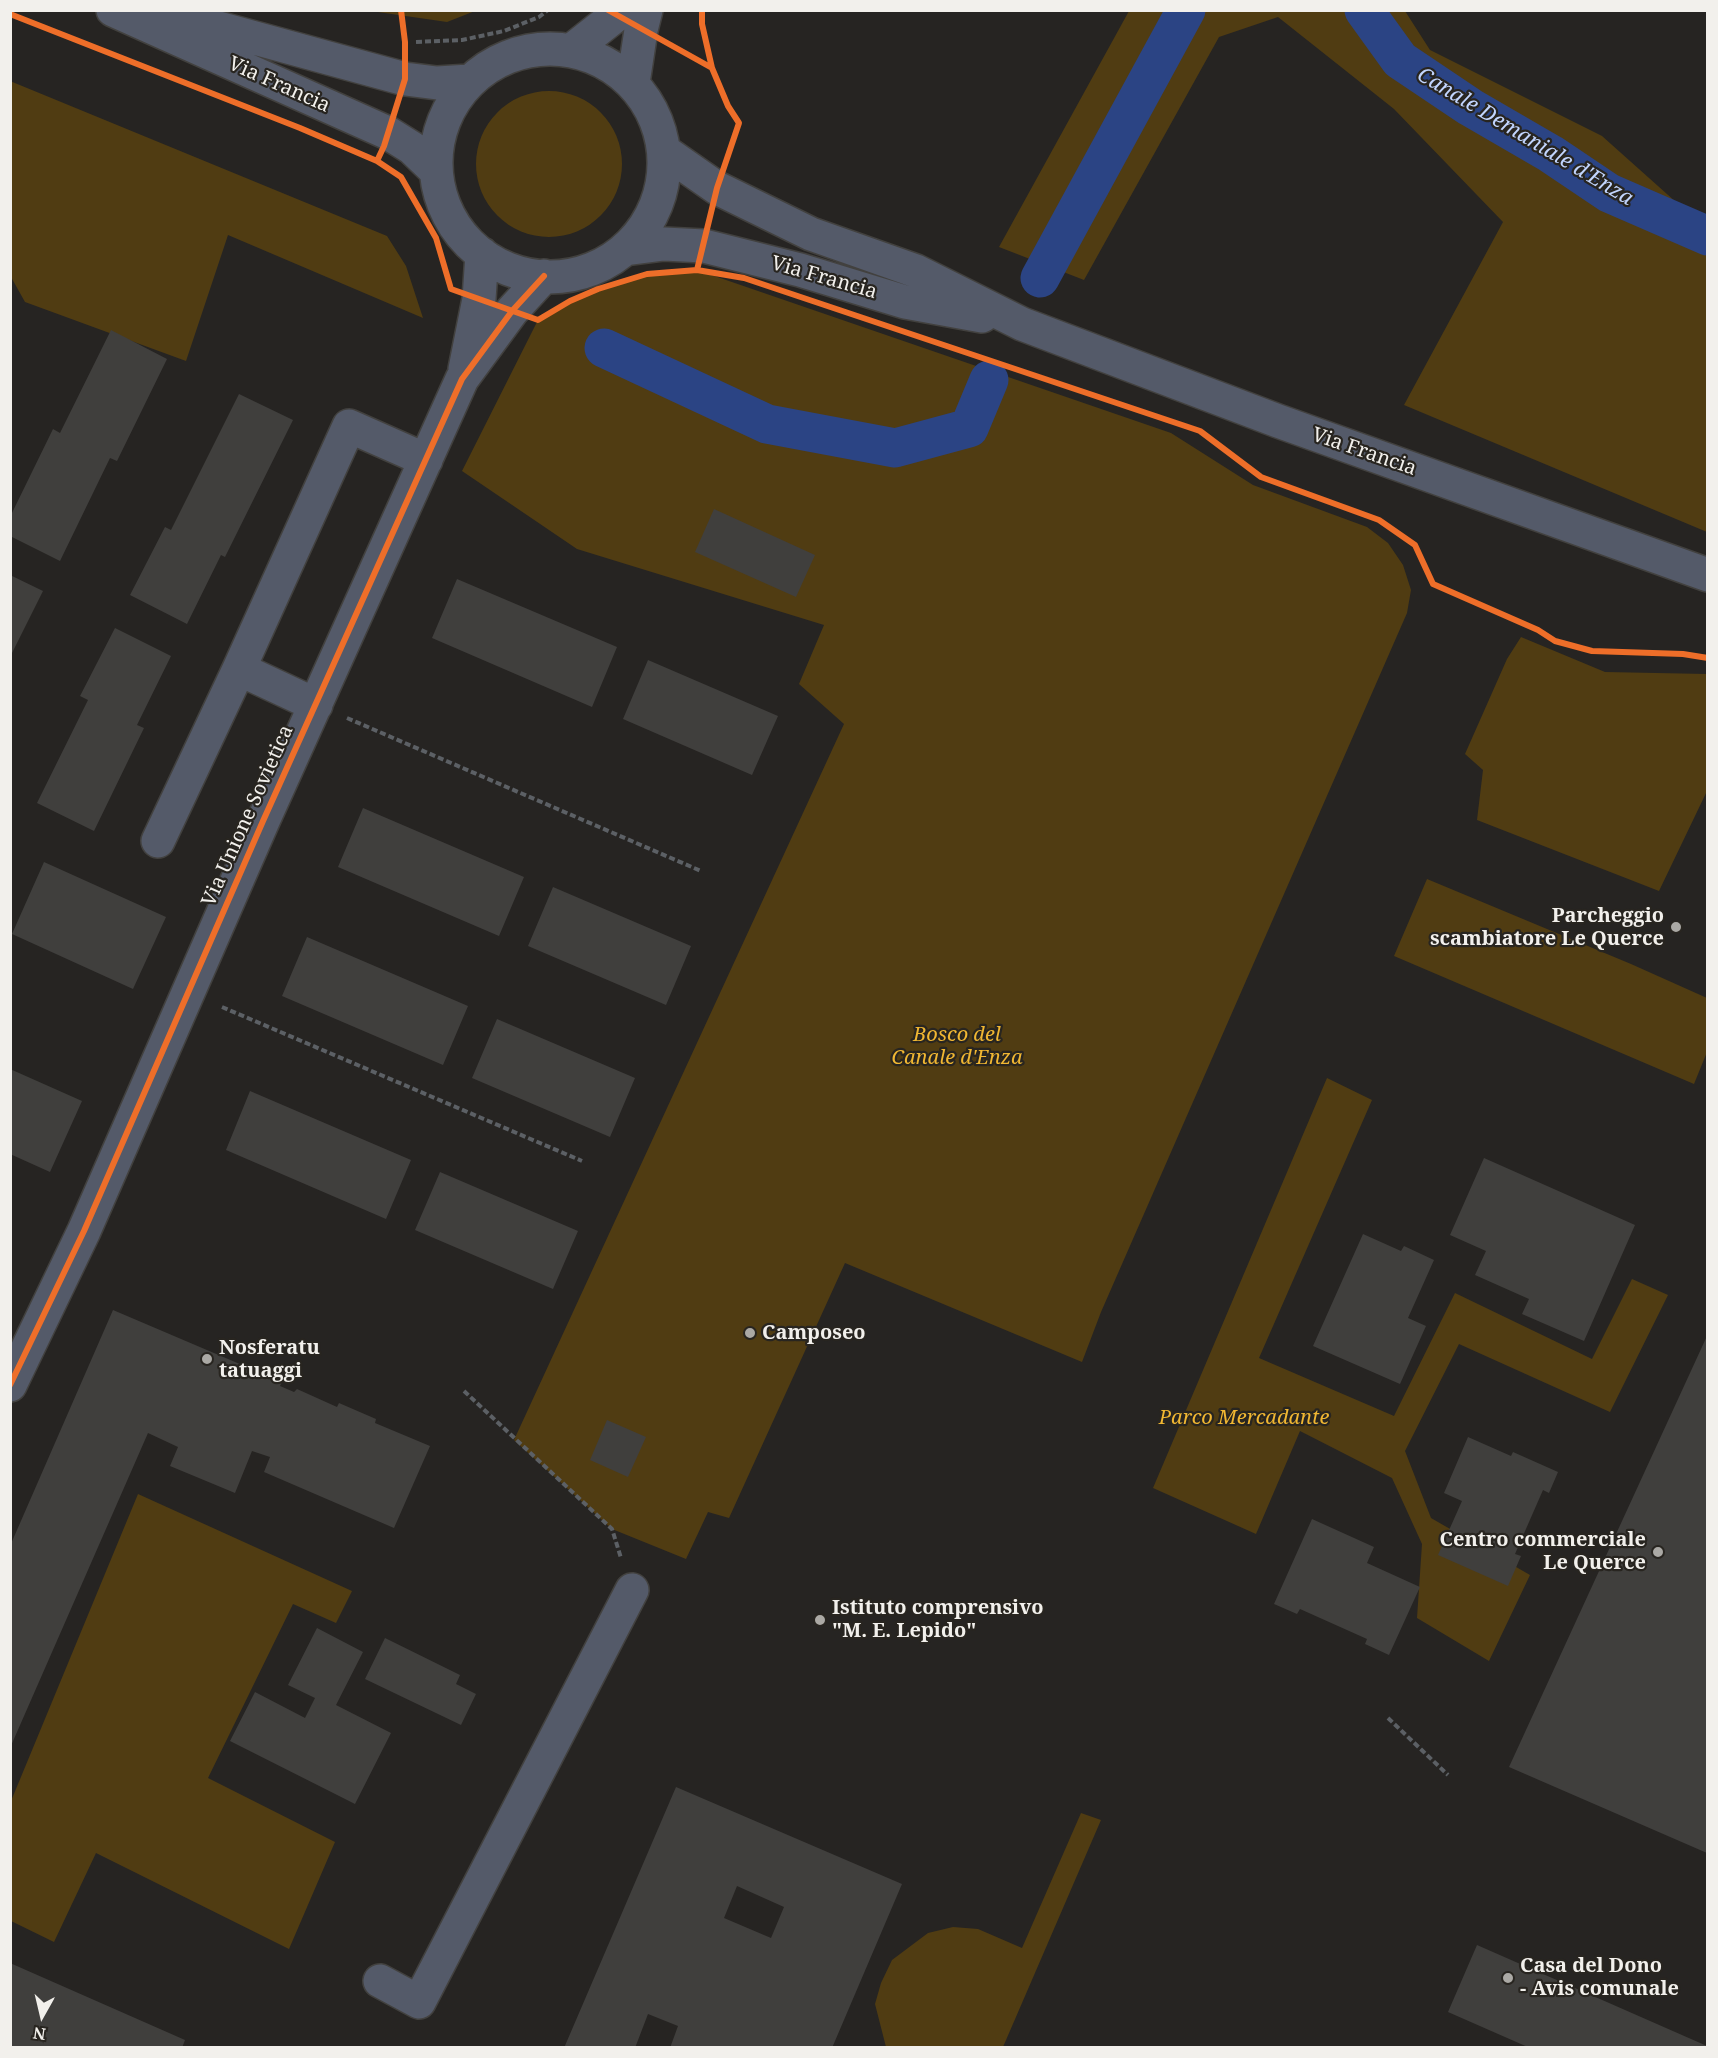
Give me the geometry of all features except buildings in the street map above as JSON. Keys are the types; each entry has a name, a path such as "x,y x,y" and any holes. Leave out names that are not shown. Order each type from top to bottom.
{"street":[{"name":"Via Francia","path":"113,10 388,133 412,148 436,171"},
{"name":"Via Francia","path":"133,10 189,20 405,79 438,83 470,81"},
{"path":"572,50 615,16 618,10"},
{"path":"633,83 646,10"},
{"name":"Via Francia","path":"535,49 572,50 605,62 633,83 654,114 664,151 662,187 652,213 648,222 625,249 601,265 573,275 544,276 512,270 482,254 459,231 443,203 436,171 438,139 450,107 470,81 500,60 535,49"},
{"name":"Via Francia","path":"664,151 717,188 811,234 916,271 1022,324 1278,421 1707,574"},
{"name":"Via Francia","path":"625,249 664,244 704,246 800,270 905,302 1022,324"},
{"name":"Via Unione Sovietica","path":"10,1385 84,1231 462,379 479,299 482,254"},
{"name":"Via Unione Sovietica","path":"462,379 512,311 544,276"},
{"path":"158,841 349,426 426,460"},
{"path":"239,669 316,705"},
{"path":"380,1981 419,2002 632,1590"}],"path":[{"path":"405,79 405,42 462,40 504,31 539,17 548,10"},
{"path":"316,705 701,871"},
{"path":"188,993 582,1161"},
{"path":"464,1391 612,1529 632,1590"},
{"path":"1388,1718 1448,1775"}],"green space":[{"path":"371,11 475,11 447,22"},
{"path":"1129,11 1405,11 1430,50 1602,136 1677,203 1707,215 1707,532 1404,405 1503,222 1394,109 1278,17 1219,37 1084,280 999,247"},
{"path":"10,81 387,236 406,266 423,318 228,235 186,361 25,302 11,277"},
{"path":"549,91 577,96 601,112 617,136 622,164 617,192 601,216 577,232 549,237 521,232 497,216 481,192 476,164 481,136 497,112 521,96"},
{"name":"Bosco del Canale d'Enza","path":"697,270 1171,433 1253,485 1367,527 1388,543 1403,565 1411,590 1407,613 1101,1312 1082,1362 845,1263 729,1518 708,1512 686,1559 612,1529 514,1440 844,724 799,684 824,625 577,549 462,471 538,320 570,301 598,289 647,274"},
{"path":"1521,637 1605,672 1707,674 1707,791 1659,891 1477,820 1483,770 1465,754 1507,659"},
{"path":"1427,879 1707,998 1707,1052 1694,1084 1394,956"},
{"name":"Parco Mercadante","path":"1327,1078 1372,1100 1259,1358 1394,1416 1455,1293 1592,1359 1632,1279 1668,1295 1610,1412 1459,1344 1405,1451 1431,1518 1530,1575 1489,1661 1417,1618 1422,1544 1392,1478 1300,1431 1256,1534 1153,1488"},
{"path":"138,1494 352,1591 336,1623 293,1604 208,1778 335,1842 289,1949 96,1853 54,1942 11,1921 11,1801"},
{"path":"1081,1813 1101,1820 1003,2047 886,2047 875,2004 881,1983 892,1960 928,1933 953,1927 978,1929 1022,1948"}],"waterway":[{"name":"Canale Demaniale d'Enza","path":"1040,278 1186,10"},
{"name":"Canale Demaniale d'Enza","path":"1364,10 1400,60 1470,107 1551,154 1609,193 1708,236"},
{"name":"Canale Demaniale d'Enza","path":"604,348 767,424 895,448 969,428 989,380"}],"cycle path":[{"path":"377,161 405,79 405,42 401,10"},
{"path":"608,10 712,68"},
{"path":"697,270 717,188 739,123 728,106 712,68 702,24 702,10"},
{"path":"10,14 300,128 377,161 401,177 436,238 451,289 538,320 570,301 598,289 647,274 697,270 744,278 1200,431 1261,477 1379,520 1415,545 1433,584 1538,630 1555,641 1592,651 1683,654 1708,658"},
{"path":"10,1385 84,1231 263,821 462,379 512,311 544,276"}],"place":[{"name":"Parcheggio scambiatore Le Querce","path":"1676,927"},
{"name":"Camposeo","path":"750,1333"},
{"name":"Nosferatu tatuaggi","path":"207,1359"},
{"name":"Centro commerciale Le Querce","path":"1658,1552"},
{"name":"Istituto comprensivo \"M. E. Lepido\"","path":"820,1620"},
{"name":"Casa del Dono - Avis comunale","path":"1508,1978"}]}
